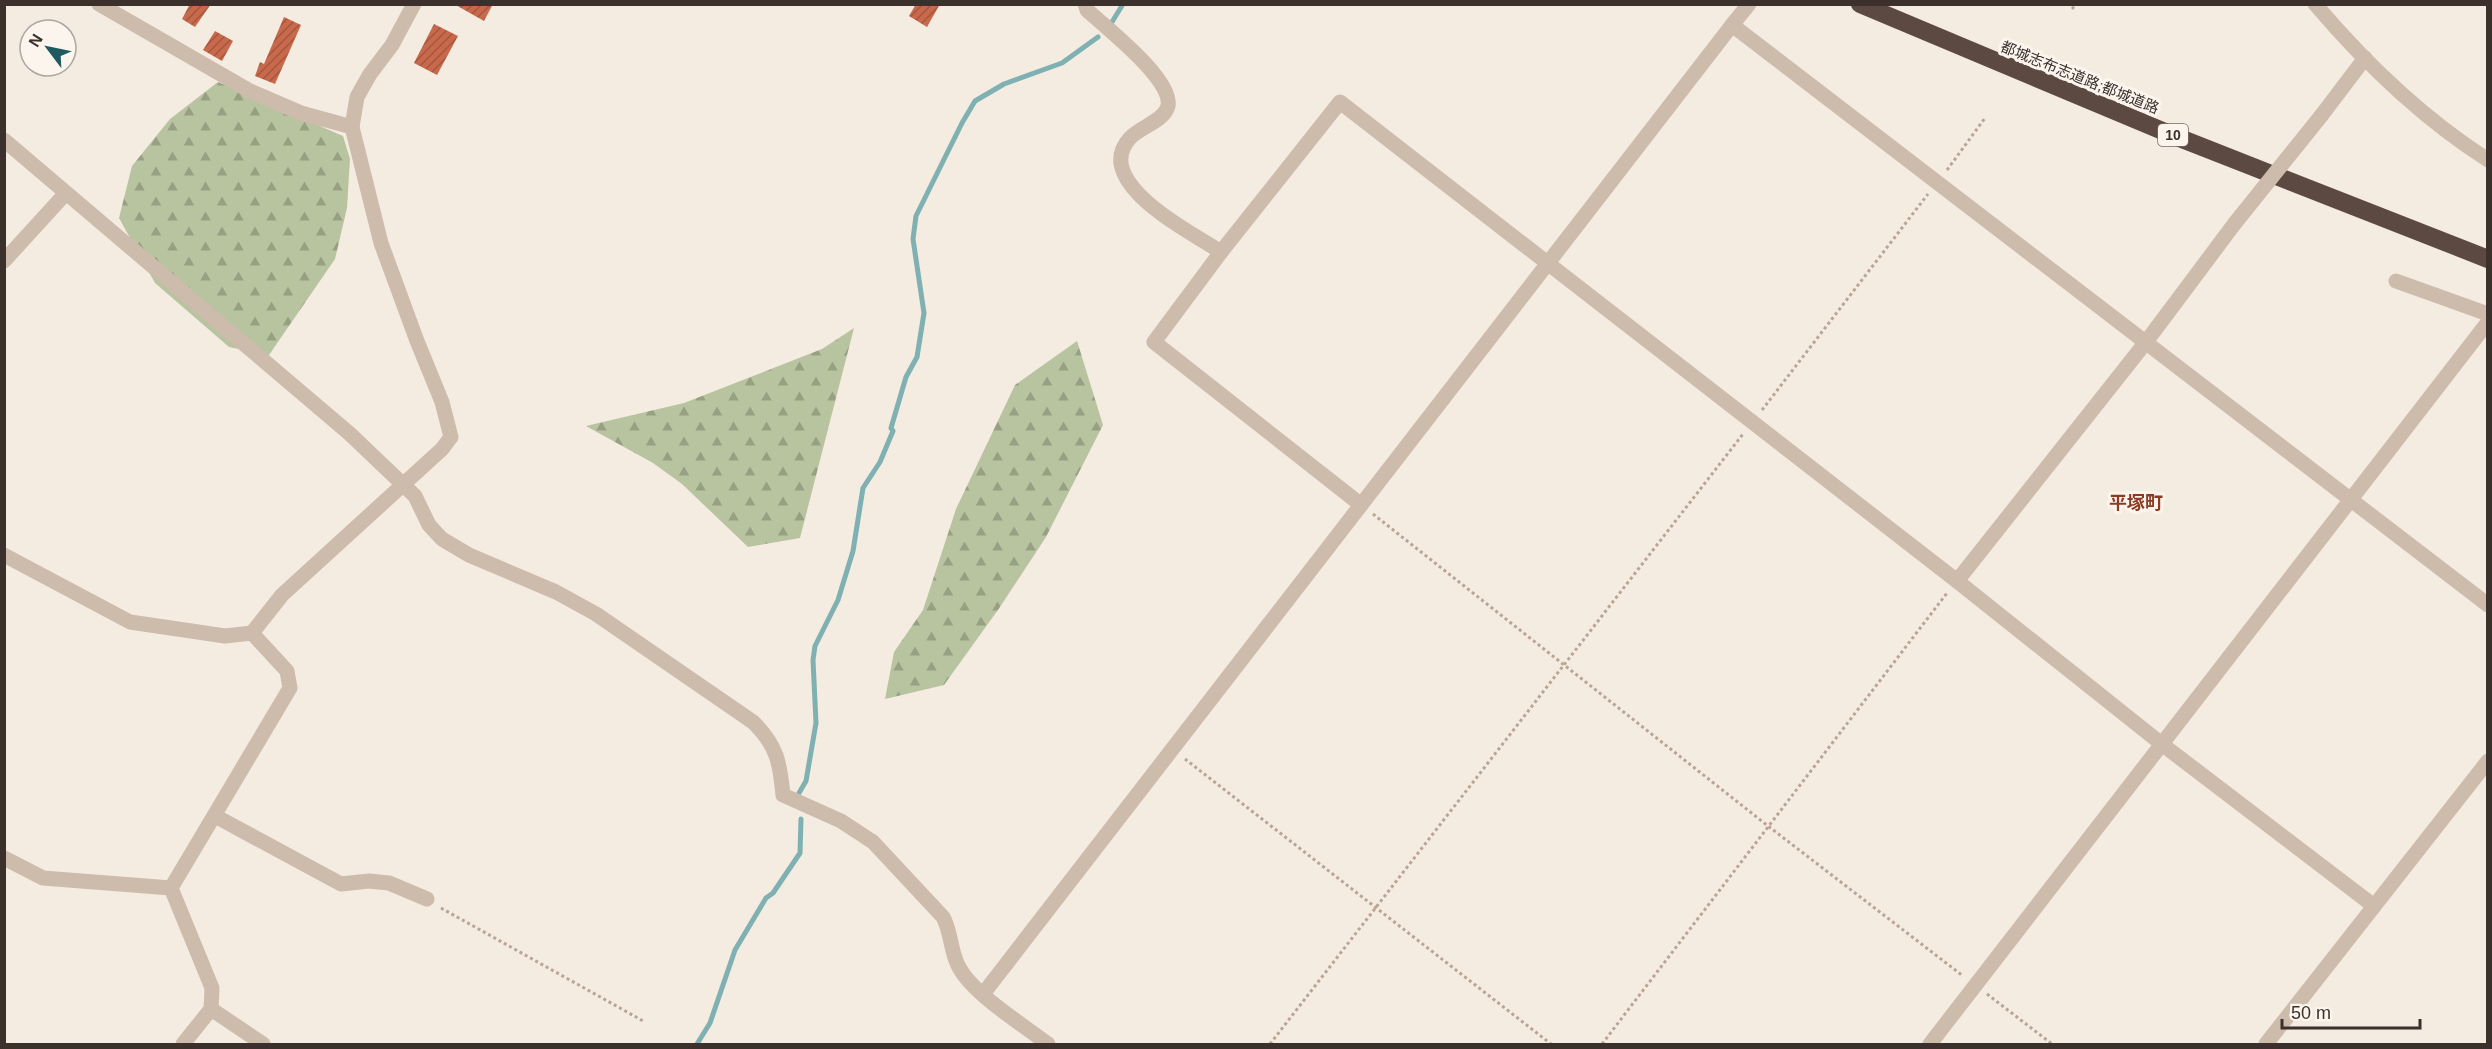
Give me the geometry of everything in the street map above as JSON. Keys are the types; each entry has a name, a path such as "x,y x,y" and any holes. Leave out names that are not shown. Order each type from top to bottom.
{"highway":[{"name":"都城志布志道路;都城道路","path":"1860,4 2177,137 2487,259"}],"street":[{"path":"99,4 250,91 300,113 352,127"},
{"path":"4,555 130,621 225,636 252,633 282,595 442,449 451,437 442,402 381,243 352,127 357,97 370,74 392,45 414,4"},
{"path":"1085,4 1087,10 1155,73 1166,92 1168,105 1163,114 1133,134 1124,145 1120,160 1126,180 1143,200 1221,252"},
{"path":"2315,4 2415,107 2455,139 2487,160"},
{"path":"983,994 1546,263 1749,5"},
{"path":"1732,25 1938,181 2487,606"},
{"path":"1957,581 2366,58"},
{"path":"1360,504 1154,342 1221,252 1340,102 1957,581 2163,745 2374,906"},
{"path":"4,140 350,434 416,496 429,525 442,539 469,555 556,592 596,614 753,722 767,735 780,763 783,795 842,821 879,848 943,917 949,928 953,953 960,970 983,994 1048,1044"},
{"path":"4,261 66,193"},
{"path":"2396,281 2487,314"},
{"path":"1930,1044 2163,745 2487,322"},
{"path":"171,888 290,688 287,671 252,633"},
{"path":"2266,1044 2487,762"},
{"path":"215,816 342,884 369,881 389,883 427,899"},
{"path":"4,858 43,878 171,888"},
{"path":"171,888 212,988 211,1009 183,1044"},
{"path":"211,1009 263,1044"}],"path":[{"path":"2073,9 2076,4"},
{"path":"1270,1044 1985,118"},
{"path":"1360,504 1768,826 2052,1044"},
{"path":"1602,1044 1957,581"},
{"path":"1171,749 1551,1044"},
{"path":"427,899 645,1022"}],"green space":[{"path":"218,82 343,136 350,159 347,208 335,259 269,355 229,347 155,283 119,218 132,166 170,119"},
{"path":"854,328 800,538 748,547 682,484 653,463 586,426 684,403 822,349"},
{"path":"1077,341 1103,425 1046,537 1000,607 944,685 885,699 894,652 923,610 956,509 1015,385"}],"building":[{"path":"190,4 211,4 195,27 182,19"},
{"path":"454,4 493,4 484,21"},
{"path":"916,4 940,4 927,27 909,16"},
{"path":"284,17 301,25 275,84 255,76 260,62 264,64"},
{"path":"434,24 458,36 437,75 414,63"},
{"path":"215,31 233,41 222,61 203,50"}],"waterway":[{"path":"1112,22 1123,4"},
{"path":"799,793 806,781 816,723 813,660 815,646 838,600 853,551 863,488 880,462 893,431 891,428 906,377 917,357 924,313 913,239 916,216 975,101 1004,84 1062,63 1098,37"},
{"path":"697,1044 710,1023 735,950 766,898 773,893 800,853 801,819"}],"district":[{"name":"平塚町","path":"2136,503"}]}
